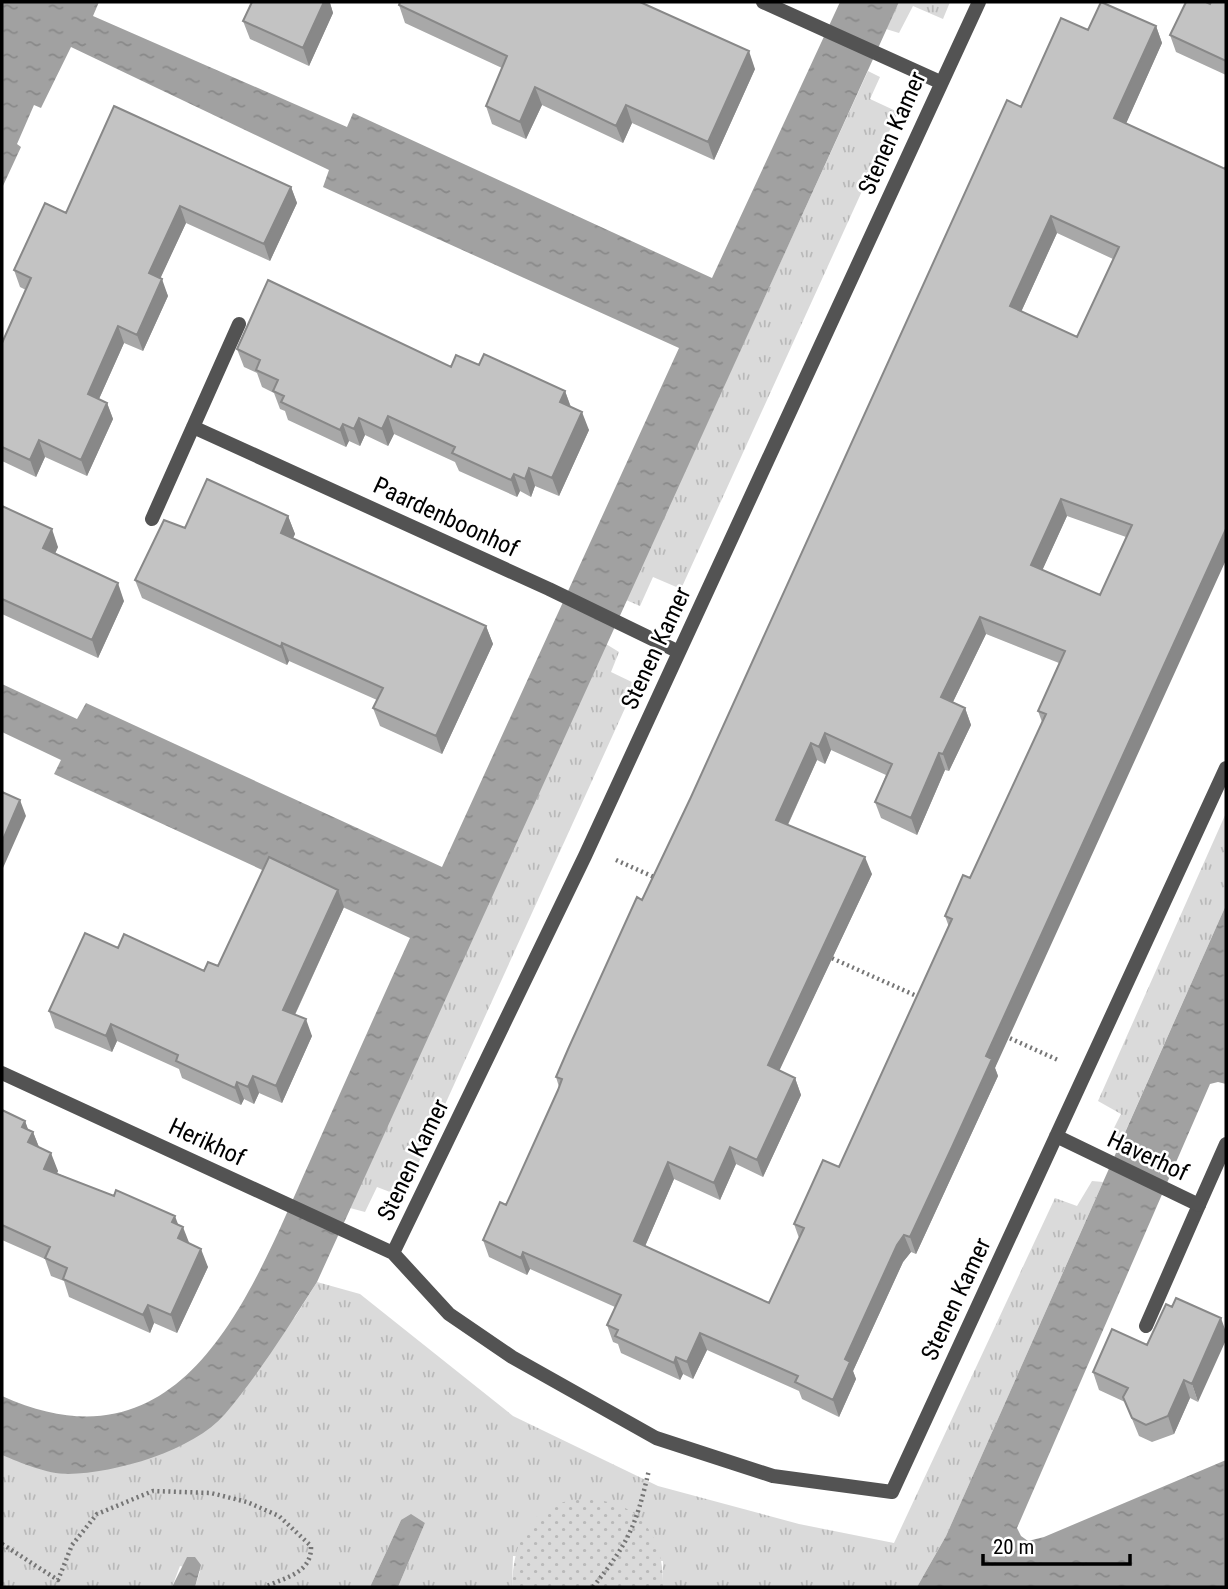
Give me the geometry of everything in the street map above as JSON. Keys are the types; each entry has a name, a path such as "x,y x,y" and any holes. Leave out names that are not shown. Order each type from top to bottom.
{"street":[{"path":"763,2 940,82"},
{"name":"Stenen Kamer","path":"979,2 589,848 393,1253 449,1314 512,1357 656,1438 773,1476 892,1492 1226,768"},
{"path":"152,519 239,324"},
{"name":"Paardenboonhof","path":"193,427 549,589 679,652"},
{"name":"Herikhof","path":"2,1073 393,1253"},
{"name":"Haverhof","path":"1056,1136 1199,1205 1222,1163 1226,1144"},
{"path":"1146,1326 1199,1205"}],"path":[{"path":"589,848 665,882"},
{"path":"817,951 932,1003"},
{"path":"995,1032 1084,1072"},
{"path":"593,1587 621,1551 637,1522 656,1438"},
{"path":"58,1580 72,1545 97,1514 153,1491 212,1493 247,1502 279,1517 311,1546 312,1560 305,1568 265,1587"},
{"path":"2,1544 58,1580 62,1587"}],"green space":[{"path":"899,2 950,2 943,19 913,6 899,33 886,29"},
{"path":"868,71 880,77 870,99 898,112 681,589 653,577 640,606 626,600"},
{"path":"606,644 619,652 611,672 636,684 403,1197 377,1187 365,1212 350,1208"},
{"path":"1226,813 1226,905 1122,1139 1111,1134 1121,1114 1098,1101"},
{"path":"1092,1181 1103,1182 946,1536 917,1587 663,1587 663,1561 513,1556 512,1587 398,1587 425,1523 401,1520 370,1587 195,1587 200,1571 180,1566 172,1587 2,1587 2,1455 66,1474 295,1317 317,1282 360,1294 513,1416 658,1486 799,1524 894,1543 1055,1198 1077,1206"},
{"path":"590,1498 619,1505 642,1521 650,1531 659,1552 663,1587 512,1587 517,1550 527,1528 545,1510 557,1504"}],"water":[{"path":"2,2 99,2 93,16 347,127 353,113 712,278 840,2 899,2 317,1282 250,1383 211,1427 194,1439 153,1458 87,1473 68,1474 43,1470 2,1455 2,1396 65,1415 119,1413 164,1393 202,1359 235,1315 263,1265 410,938 54,774 61,760 2,732 2,684 77,719 86,703 442,867 679,348 323,187 329,170 71,47 41,108 34,105 17,144 21,147 2,188"},
{"path":"1226,905 1226,1084 1210,1084 1017,1528 1021,1536 1028,1541 1044,1537 1226,1460 1226,1587 917,1587 946,1536"},
{"path":"411,1514 425,1523 398,1587 370,1587 401,1520"},
{"path":"187,1557 195,1557 201,1565 195,1587 172,1587"}],"building":[{"path":"252,2 324,2 303,48 243,21"},
{"path":"400,2 640,2 749,51 708,142 626,105 616,126 535,87 520,122 486,106 507,56 399,5"},
{"path":"1101,2 1156,26 1114,118 1225,169 1226,166 1226,529 986,1056 992,1059 952,1147 910,1237 904,1235 897,1245 845,1359 850,1362 833,1400 795,1382 798,1376 700,1333 687,1362 676,1357 674,1363 615,1336 618,1330 607,1325 621,1295 523,1252 521,1258 483,1240 500,1202 506,1205 558,1090 562,1079 556,1077 637,897 642,900 691,797 1007,100 1021,107 1061,18 1088,30","holes":["1051,216 1119,247 1077,337 1010,306","1061,499 1132,525 1100,595 1031,565","980,617 1065,651 1038,711 1046,714 970,878 963,875 945,916 952,919 839,1167 823,1160 794,1224 804,1228 769,1303 634,1241 668,1162 714,1183 730,1147 757,1160 795,1078 768,1065 865,857 776,820 811,743 819,747 825,733 892,764 875,802 911,818 939,753 943,754 965,708 941,697"]},
{"path":"1186,2 1226,2 1226,61 1170,35"},
{"path":"114,106 291,187 264,244 180,206 149,273 162,279 137,335 118,326 88,394 107,403 81,460 39,440 30,460 2,447 2,343 31,278 14,270 45,203 66,213"},
{"path":"268,280 451,367 456,355 479,365 484,354 565,391 560,402 582,412 552,478 529,468 525,479 514,474 511,480 452,453 455,447 388,416 382,429 359,418 354,429 343,424 340,430 281,402 284,396 273,391 278,380 256,370 260,360 237,349"},
{"path":"207,479 288,516 281,533 486,626 436,736 373,708 383,688 282,643 281,647 135,580 164,520 185,528"},
{"path":"2,506 52,529 43,548 118,583 92,640 2,599"},
{"path":"2,792 20,800 2,842"},
{"path":"269,857 338,890 283,1010 306,1019 276,1086 253,1076 248,1087 237,1082 235,1088 176,1061 178,1055 111,1024 106,1036 49,1011 85,933 118,948 124,934 204,971 208,962 218,966"},
{"path":"2,1110 25,1121 22,1127 33,1132 28,1142 51,1153 44,1169 114,1196 116,1190 175,1216 172,1222 183,1227 178,1238 201,1249 171,1315 148,1305 143,1315 63,1279 67,1268 45,1258 50,1247 2,1225"},
{"path":"1176,1298 1221,1318 1192,1384 1184,1380 1168,1416 1146,1425 1132,1418 1123,1397 1128,1388 1093,1372 1112,1329 1147,1345 1166,1304 1172,1307"}]}
